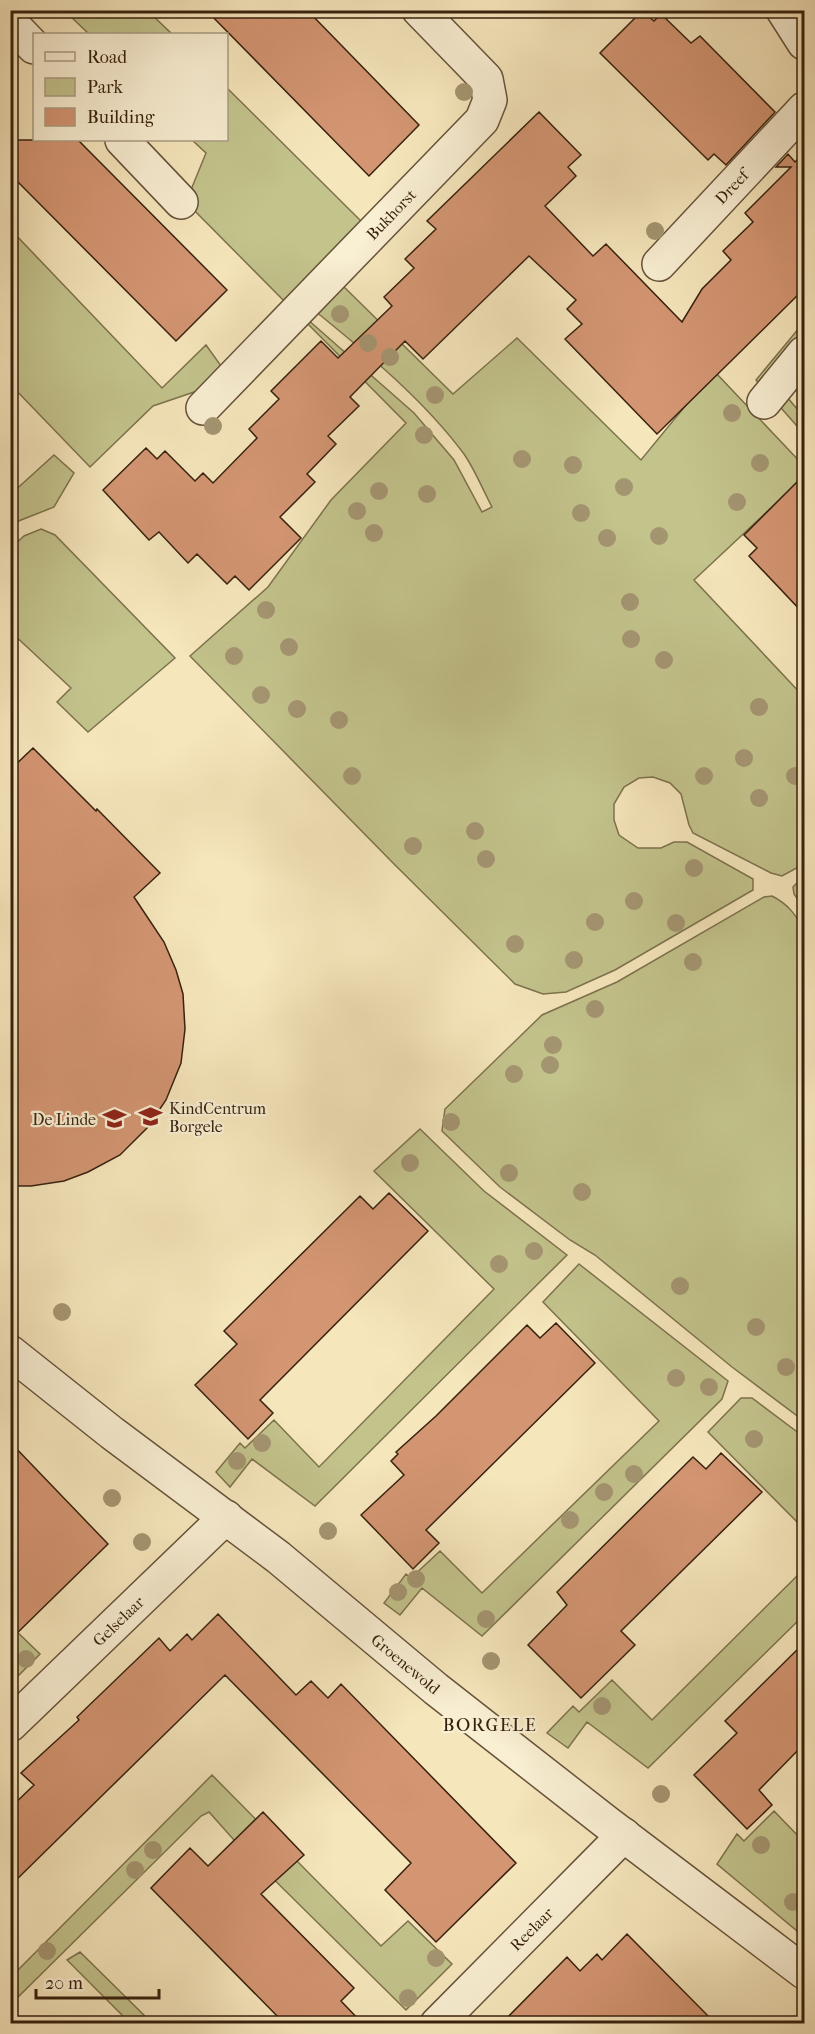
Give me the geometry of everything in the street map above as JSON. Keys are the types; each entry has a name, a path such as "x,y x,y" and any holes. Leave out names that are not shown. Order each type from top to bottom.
{"street":[{"name":"Bukhorst","path":"203,408 482,120 490,100 486,79 419,10"},
{"path":"783,10 804,42"},
{"path":"10,22 33,46"},
{"name":"Dreef","path":"659,264 804,109"},
{"path":"123,141 181,202"},
{"path":"764,402 804,353"},
{"name":"Groenewold","path":"10,1352 278,1557 436,1689 804,1972"},
{"name":"Gelselaar","path":"10,1725 226,1517"},
{"name":"Reelaar","path":"437,2024 624,1835"}],"green space":[{"path":"65,11 148,11 171,33 88,33"},
{"path":"228,89 365,225 289,306 186,202 206,153 193,141 228,141"},
{"path":"11,230 162,388 206,345 224,370 197,391 153,406 90,467 10,384"},
{"path":"343,286 453,394 517,338 641,460 714,371 804,466 804,477 694,580 804,697 804,864 782,876 771,873 693,833 681,794 670,783 653,777 639,778 624,787 614,804 614,820 619,835 638,848 661,848 674,842 687,842 753,879 753,890 615,970 566,992 543,994 515,984 190,656 268,587 331,500 406,423 305,321 307,319 414,413 454,460 482,512 492,507 464,454 431,414 375,361 315,311"},
{"path":"804,322 804,344 767,393 756,380"},
{"path":"804,363 804,381 787,397 804,417 804,434 774,400"},
{"path":"54,455 74,473 54,507 16,522 11,527 11,494"},
{"path":"41,529 55,535 175,658 88,732 57,702 71,688 11,632 11,548 24,536"},
{"path":"804,876 804,908 794,894 793,887"},
{"path":"772,896 791,910 804,930 804,1421 732,1367 595,1255 570,1240 500,1187 442,1131 445,1109 542,1015 617,982 764,897"},
{"path":"420,1129 484,1191 567,1255 315,1506 252,1459 230,1487 216,1472 240,1443 245,1448 274,1420 319,1467 494,1289 374,1171"},
{"path":"579,1264 728,1381 722,1399 482,1636 422,1588 400,1615 384,1603 406,1574 411,1578 440,1551 482,1593 659,1421 543,1302"},
{"path":"741,1398 752,1398 804,1437 804,1529 708,1432"},
{"path":"804,1569 804,1615 648,1768 587,1722 568,1748 547,1733 573,1706 579,1712 612,1680 652,1720"},
{"path":"10,1625 40,1654 11,1683 10,1683"},
{"path":"212,1775 381,1946 408,1921 452,1964 406,2010 234,1840 209,1812 201,1816 11,2004 11,1977"},
{"path":"774,1811 804,1842 804,1924 797,1931 717,1864 737,1834 744,1841"},
{"path":"80,1952 152,2023 130,2023 67,1960"}],"building":[{"path":"206,10 307,10 419,125 369,176"},
{"path":"642,11 654,21 661,14 691,43 700,36 775,112 726,165 714,154 708,160 600,53"},
{"path":"539,112 581,155 568,167 576,176 545,206 593,256 606,244 682,322 702,289 731,260 723,251 753,222 745,213 791,167 776,167 788,154 795,162 804,153 804,289 657,434 565,339 582,324 567,309 576,300 529,256 423,359 405,341 350,397 359,406 328,436 336,444 307,474 315,482 280,517 301,538 249,590 235,576 227,584 197,554 188,563 159,532 149,540 103,490 146,448 157,459 165,451 195,481 203,473 213,483 257,438 249,429 279,399 271,391 321,341 338,358 392,306 384,297 414,268 405,259 436,229 427,221"},
{"path":"10,140 79,141 227,290 176,341 10,174"},
{"path":"804,475 804,614 749,556 757,548 744,535"},
{"path":"33,748 160,873 134,897 164,942 176,970 183,994 185,1029 181,1063 166,1100 147,1128 120,1155 88,1172 64,1181 31,1186 10,1186 10,770"},
{"path":"389,1193 428,1231 260,1400 273,1413 248,1439 195,1385 237,1344 224,1331 360,1196 373,1209"},
{"path":"556,1323 595,1363 426,1530 439,1543 413,1569 361,1515 404,1475 391,1461 398,1454 396,1452 436,1416 527,1325 540,1338"},
{"path":"10,1442 108,1544 10,1640"},
{"path":"721,1453 762,1492 621,1631 635,1645 581,1698 528,1645 567,1605 557,1592 693,1457 706,1469"},
{"path":"218,1614 296,1695 311,1681 328,1698 341,1684 516,1863 436,1942 385,1890 411,1863 225,1675 10,1886 10,1808 34,1785 21,1773 79,1720 77,1717 159,1638 170,1651 187,1634 192,1640"},
{"path":"804,1643 804,1744 759,1790 772,1805 747,1829 694,1775 737,1733 725,1721"},
{"path":"263,1812 304,1855 261,1894 354,1988 341,2001 363,2024 285,2024 151,1888 190,1848 208,1866"},
{"path":"627,1934 716,2024 501,2024 567,1957 580,1971 597,1954 602,1960"}],"place":[{"name":"KindCentrum Borgele","path":"151,1117"},
{"name":"De Linde","path":"114,1119"}],"district":[{"name":"BORGELE","path":"490,1725"}]}
